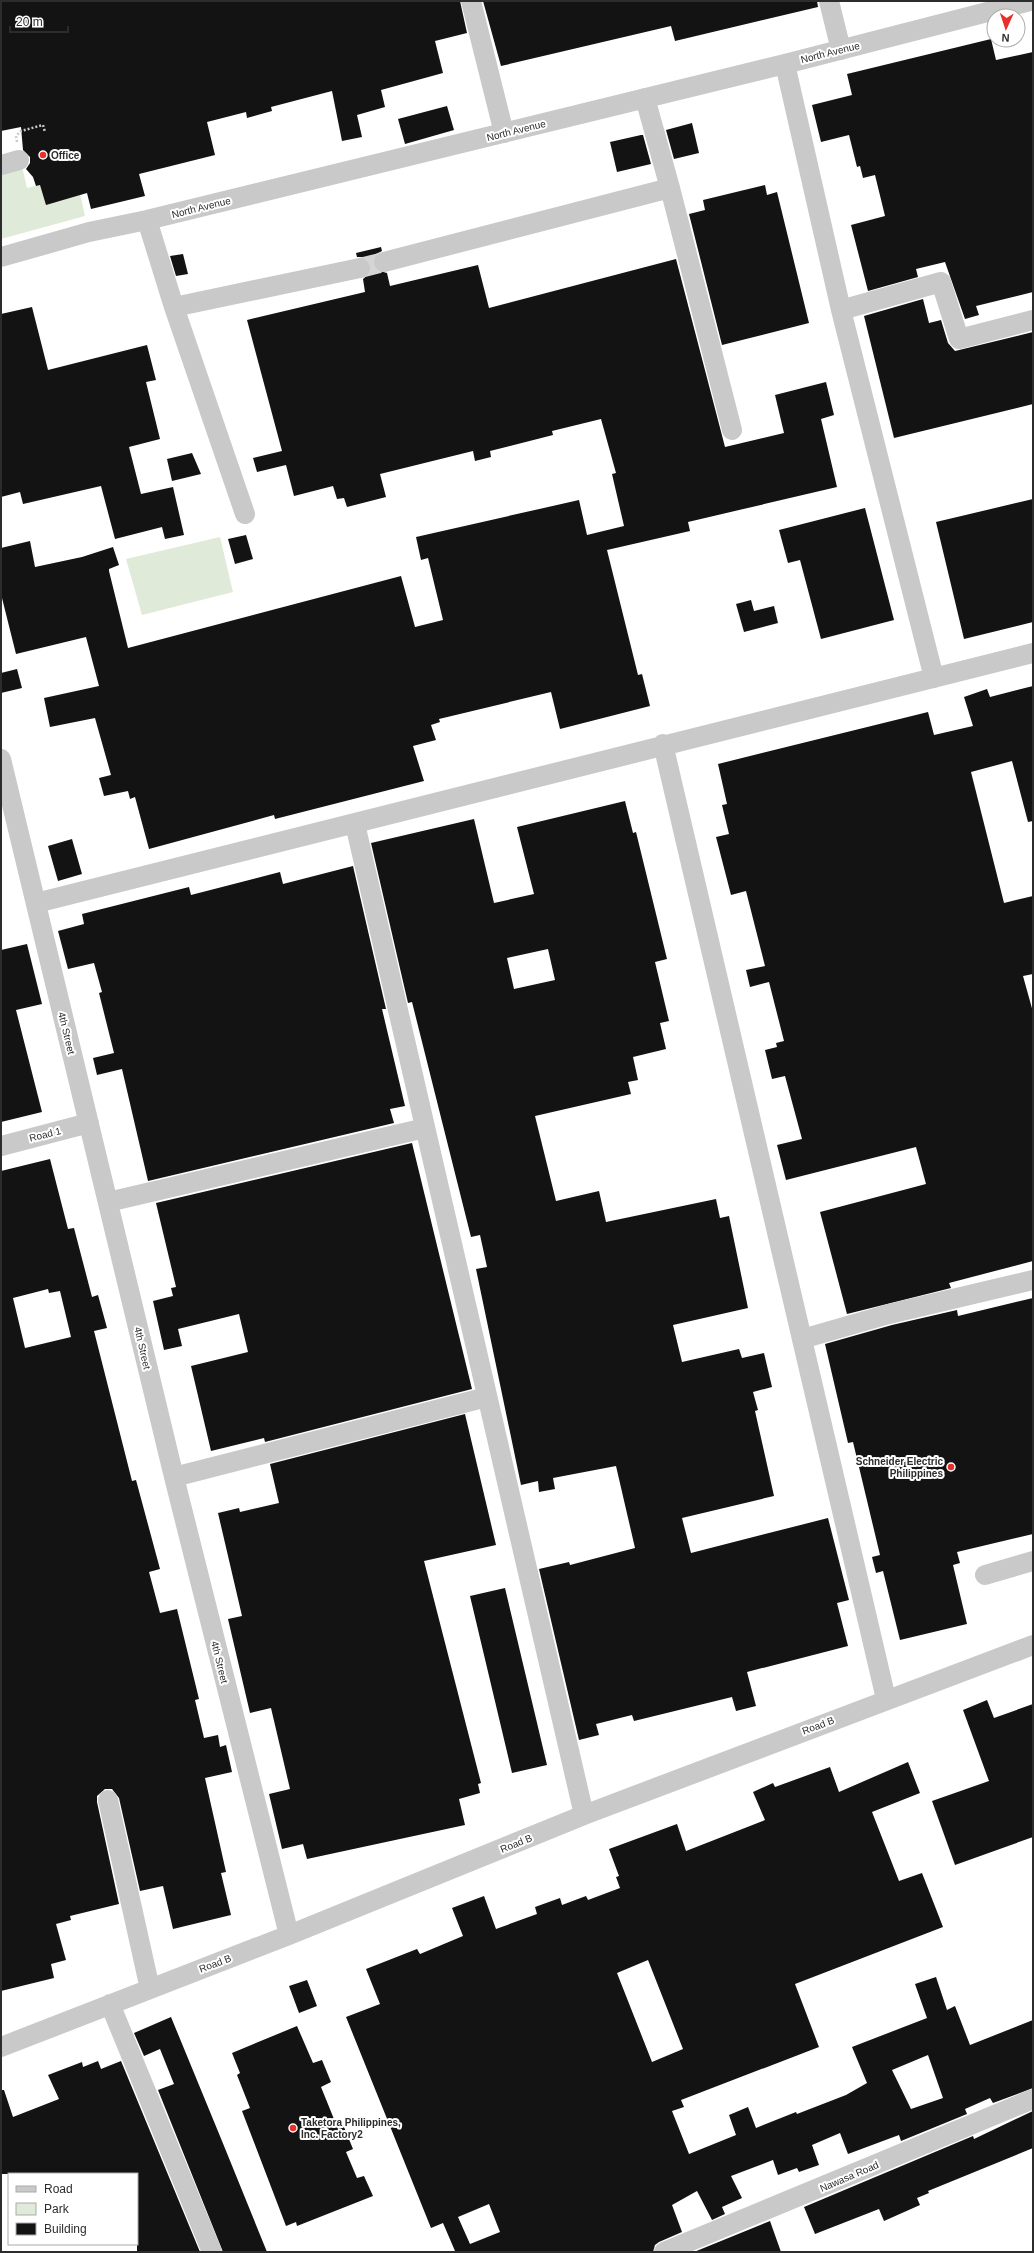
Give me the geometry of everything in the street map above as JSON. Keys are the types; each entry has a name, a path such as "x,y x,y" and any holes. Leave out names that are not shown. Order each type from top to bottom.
{"street":[{"path":"470,1 504,133"},
{"path":"829,1 841,50"},
{"name":"North Avenue","path":"1,256 89,232 147,220 785,64 1030,1"},
{"path":"785,64 841,310 934,678"},
{"path":"645,98 670,188 732,430"},
{"path":"384,262 670,188"},
{"path":"147,220 174,307 245,514"},
{"path":"174,307 360,268"},
{"path":"841,310 941,282 959,339 1033,320"},
{"path":"36,903 354,824 663,744 1033,653"},
{"path":"663,744 886,1699"},
{"name":"4th Street","path":"1,759 174,1477 288,1935"},
{"path":"354,824 584,1815"},
{"name":"Road 1","path":"1,1146 89,1123"},
{"path":"108,1202 425,1128"},
{"path":"802,1339 889,1314 1033,1280"},
{"path":"174,1477 487,1397"},
{"path":"985,1575 1033,1561"},
{"name":"Road B","path":"1,2047 288,1935 584,1815 886,1699 1033,1645"},
{"path":"108,1800 150,1988"},
{"path":"110,2004 212,2252"},
{"name":"Nawasa Road","path":"664,2252 1033,2099"}],"path":[{"path":"26,125 26,130"},
{"path":"10,162 18,133 44,125 45,132"}],"green space":[{"path":"21,162 27,188 76,176 85,216 1,239 1,167"},
{"path":"220,537 233,592 142,615 126,559"}],"building":[{"path":"1,1 460,1 467,33 435,41 443,73 381,90 385,107 357,115 362,137 342,141 332,91 271,107 272,111 247,118 246,112 207,122 215,155 139,174 145,196 91,209 87,193 46,205 40,185 36,186 33,177 26,169 30,163 30,157 23,150 21,127 1,131"},
{"path":"483,1 817,1 818,7 675,41 671,26 501,66"},
{"path":"986,40 986,48 993,48 996,60 1033,52 1033,292 976,306 979,315 965,319 945,262 916,269 918,277 868,291 851,225 885,216 875,175 863,178 860,166 857,167 849,135 821,142 812,105 852,95 847,74"},
{"path":"447,106 454,130 405,144 398,119"},
{"path":"692,123 699,153 674,159 666,130"},
{"path":"643,135 651,164 617,172 610,142"},
{"path":"765,185 767,195 777,192 809,323 722,345 689,214 705,210 703,200"},
{"path":"381,247 382,251 376,254 373,259 373,264 376,270 387,273 390,286 478,265 489,308 676,259 725,447 784,433 775,395 826,382 834,415 821,419 837,487 688,522 690,531 607,550 638,675 642,674 650,706 560,729 551,692 439,719 440,722 431,725 436,740 413,746 424,781 275,819 274,815 149,849 135,797 130,799 128,791 104,796 99,778 111,775 95,718 50,727 44,698 99,686 86,637 16,654 1,594 1,548 30,541 35,567 82,557 113,547 119,565 109,569 109,571 128,648 401,576 415,627 443,620 428,558 421,560 416,537 579,500 587,535 624,526 612,474 616,473 601,419 552,431 553,435 490,451 491,457 475,461 473,451 380,474 386,497 347,507 344,498 337,499 333,486 294,496 286,465 257,472 253,458 282,451 247,320 365,292 363,279 371,272 371,265 364,257 357,257 356,253"},
{"path":"183,254 188,274 176,276 170,256"},
{"path":"923,299 929,323 941,320 948,343 955,351 1033,332 1033,404 894,438 864,316"},
{"path":"32,307 48,370 147,345 156,380 146,382 160,439 129,447 141,494 173,487 184,535 165,539 162,527 115,539 101,486 23,504 20,492 1,497 1,314"},
{"path":"192,453 201,474 172,481 167,459"},
{"path":"1033,499 1033,622 964,639 936,522"},
{"path":"865,508 894,620 821,639 800,560 788,563 779,530"},
{"path":"246,535 253,559 235,564 228,539"},
{"path":"751,600 754,611 774,606 778,623 744,632 736,604"},
{"path":"17,669 22,688 1,693 1,673"},
{"path":"1033,686 1033,821 1028,822 1012,761 971,772 1004,903 1033,896 1033,974 1023,976 1033,1012 1033,1261 949,1283 951,1288 847,1314 820,1212 926,1184 916,1147 786,1180 777,1145 802,1139 785,1076 772,1079 765,1050 777,1047 776,1043 784,1041 769,982 750,987 746,970 765,966 746,891 731,895 716,837 729,834 722,805 727,804 718,764 928,712 934,735 973,726 964,697 987,689 990,697"},
{"path":"625,801 633,833 636,832 667,959 655,962 669,1021 660,1023 666,1049 633,1057 638,1080 628,1082 631,1094 535,1116 556,1201 599,1191 606,1222 716,1199 720,1218 729,1216 748,1308 673,1325 682,1362 739,1349 742,1358 764,1353 772,1387 753,1392 758,1410 755,1411 774,1496 682,1518 691,1553 828,1518 849,1600 837,1603 848,1646 747,1672 756,1706 736,1711 732,1697 634,1721 632,1715 596,1724 599,1735 579,1740 539,1569 569,1562 570,1565 635,1548 616,1466 553,1478 555,1489 539,1492 538,1481 521,1485 476,1269 487,1267 480,1235 471,1237 412,1002 408,1003 371,843 474,819 494,903 534,894 517,827","holes":["548,949 555,980 514,989 507,958"]},
{"path":"72,839 82,874 58,881 48,846"},
{"path":"353,866 386,1009 382,1009 405,1106 390,1109 394,1123 148,1181 122,1069 97,1075 93,1058 114,1053 99,993 102,992 94,963 68,969 58,931 84,924 82,914 189,887 191,895 280,872 283,884"},
{"path":"27,944 42,1004 16,1010 42,1112 1,1122 1,950"},
{"path":"412,1143 472,1389 265,1442 264,1438 211,1451 191,1366 248,1352 239,1314 178,1329 182,1346 164,1350 153,1301 173,1296 171,1288 176,1287 156,1203"},
{"path":"50,1159 68,1229 74,1228 92,1297 98,1295 107,1328 94,1331 132,1481 136,1480 160,1569 149,1572 160,1613 177,1609 199,1699 195,1700 204,1738 218,1735 220,1747 226,1745 232,1772 205,1778 226,1872 221,1873 231,1915 173,1929 163,1886 140,1891 119,1798 112,1789 105,1789 97,1796 97,1802 119,1904 70,1916 71,1920 56,1924 66,1960 51,1964 54,1978 1,1991 1,1171","holes":["48,1289 49,1293 60,1291 71,1337 25,1348 13,1298"]},
{"name":"Schneider Electric Philippines","path":"1033,1298 1033,1534 957,1552 960,1563 953,1565 967,1624 900,1640 883,1571 876,1573 872,1557 880,1555 853,1442 848,1443 825,1344 892,1325 957,1310 958,1316"},
{"path":"465,1414 496,1545 424,1561 481,1783 478,1784 480,1793 459,1799 465,1825 307,1859 303,1844 282,1849 269,1794 290,1789 271,1708 250,1713 228,1619 242,1616 218,1513 239,1508 240,1512 279,1503 270,1464"},
{"path":"505,1588 547,1765 512,1773 470,1596"},
{"path":"987,1700 994,1718 1033,1704 1033,1837 955,1865 932,1801 989,1781 963,1710"},
{"path":"908,1762 920,1793 872,1812 899,1881 922,1873 943,1927 795,1984 819,2047 681,2100 684,2107 672,2111 689,2154 736,2135 729,2115 748,2107 756,2128 796,2112 797,2114 846,2095 867,2083 852,2047 927,2018 915,1984 936,1977 947,2010 955,2006 970,2045 1033,2020 1033,2088 993,2103 990,2098 965,2109 967,2114 901,2141 899,2135 848,2154 840,2133 812,2145 819,2165 799,2172 797,2168 778,2175 773,2160 731,2176 742,2198 722,2207 725,2214 712,2220 697,2191 672,2205 682,2232 659,2242 655,2245 653,2252 452,2252 455,2251 443,2223 431,2228 346,2017 380,2004 366,1969 417,1949 420,1954 463,1936 452,1908 484,1896 496,1929 537,1914 535,1907 560,1898 562,1905 586,1896 588,1900 620,1888 616,1877 619,1876 609,1849 677,1824 686,1851 765,1820 753,1792 773,1783 775,1787 830,1767 839,1792","holes":["648,1960 683,2049 652,2062 617,1973","928,2055 943,2098 911,2109 892,2070","489,2204 500,2232 470,2244 458,2217"]},
{"path":"307,1980 317,2006 299,2013 289,1986"},
{"path":"171,2017 267,2252 223,2252 158,2090 174,2084 160,2049 144,2056 134,2033"},
{"name":"Taketora Philippines, Inc. Factory2","path":"297,2026 313,2063 322,2060 331,2082 321,2087 338,2129 344,2127 353,2149 346,2152 357,2178 364,2176 373,2196 297,2226 296,2222 286,2226 242,2111 250,2108 237,2075 240,2073 232,2053"},
{"path":"98,2061 101,2069 121,2061 200,2252 137,2252 138,2173 1,2174 1,2090 4,2090 13,2117 59,2099 48,2075 82,2062 83,2067"},
{"path":"1033,2111 1033,2148 928,2191 929,2193 917,2198 920,2205 884,2221 879,2209 815,2234 804,2207 973,2136 974,2139"},
{"path":"770,2221 781,2252 694,2252"}],"tunnel":[{"path":"360,268 384,262"}],"place":[{"name":"Office","path":"43,155"},
{"name":"Schneider Electric Philippines","path":"951,1467"},
{"name":"Taketora Philippines, Inc. Factory2","path":"293,2128"}]}
